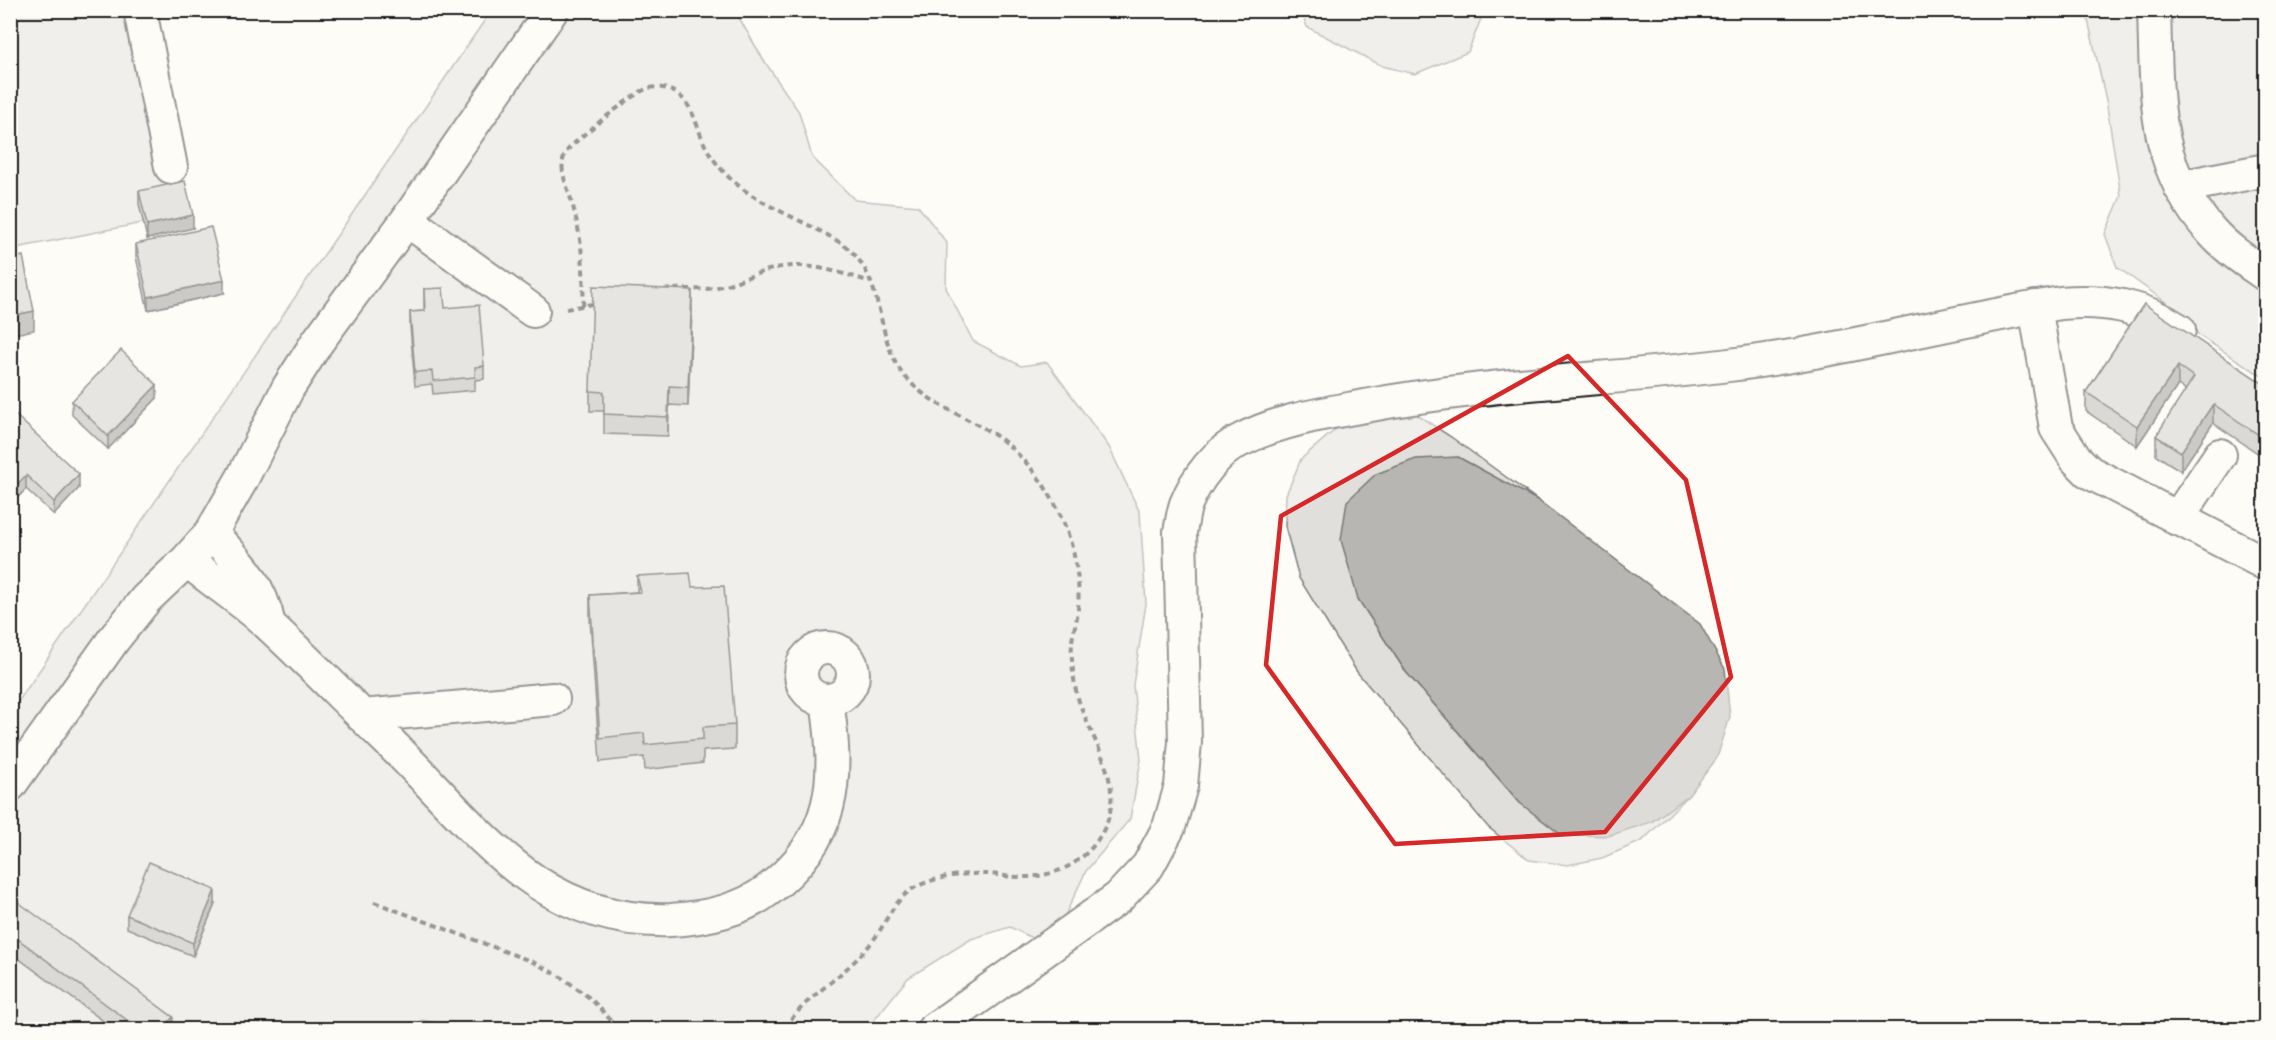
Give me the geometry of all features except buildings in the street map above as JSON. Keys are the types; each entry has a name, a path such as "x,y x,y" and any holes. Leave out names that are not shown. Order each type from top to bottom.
{"street":[{"path":"140,10 171,167"},
{"path":"10,785 146,598 187,560 211,533 242,479 288,388 318,341 407,220 552,10"},
{"path":"2154,10 2159,122 2166,156 2194,212 2233,252 2265,275"},
{"path":"2180,187 2265,170"},
{"path":"407,220 533,311"},
{"path":"933,1029 1118,898 1148,866 1169,827 1181,786 1185,742 1180,532 1186,504 1198,481 1216,458 1238,441 1290,420 1383,402 1469,389 1732,365 1820,351 2035,307 2087,300 2139,309 2162,320 2200,344"},
{"path":"2035,307 2056,428 2076,459 2089,472 2265,564"},
{"path":"2177,519 2220,455"},
{"path":"211,533 250,576 266,607 269,625"},
{"path":"187,560 269,625 501,855 523,874 548,890 600,912 628,917 676,920 714,914 741,906 765,893 787,876 819,832 828,806 833,779 833,742 827,701"},
{"path":"362,716 553,699"}],"path":[{"path":"583,306 583,255 561,165 566,151 575,141 640,92 657,86 675,92 688,104 705,146 721,169 741,188 853,252 871,282 886,339 899,369 919,392 946,409 978,423 1008,446 1034,472 1055,502 1069,536 1077,572 1078,610 1072,644 1073,678 1081,712 1108,770 1112,799 1107,825 1092,849 1070,867 1044,877 963,874 913,889 893,907 865,952 847,971 804,1005 782,1029"},
{"path":"659,291 711,288 735,283 757,273 779,267 802,266 824,269 871,282"},
{"path":"533,311 550,312 604,301"},
{"path":"374,902 532,962 563,978 591,999 620,1029"}],"highlighted area":[{"path":"1568,356 1686,480 1731,677 1605,832 1395,844 1266,665 1281,516"}],"shaded area":[{"path":"1301,10 1484,11 1468,52 1415,74 1382,66 1307,27"},
{"path":"11,11 124,11 173,217 11,249"},
{"path":"491,11 735,11 763,59 799,112 812,157 855,200 918,206 947,243 946,288 973,341 1021,366 1047,362 1109,447 1140,513 1146,604 1133,685 1141,760 1130,819 1086,871 1061,924 1032,938 1010,927 971,939 908,978 867,1029 457,1030 449,1025 422,1020 415,1030 11,1030 11,712"},
{"path":"2086,11 2265,11 2265,378 2201,337 2163,300 2117,267 2105,234 2121,196 2106,100"},
{"path":"1407,408 1539,501 1458,457 1358,599 1406,672 1520,803 1651,822 1689,795 1642,841 1602,858 1568,865 1529,860 1488,827 1357,672 1299,578 1285,526 1286,495 1301,459 1336,429 1373,414"},
{"path":"1458,457 1539,501 1700,624 1725,669 1730,717 1717,758 1689,795 1651,822 1608,836 1560,834 1520,803 1406,672 1358,599 1341,540 1347,501 1376,474 1416,459"}]}
